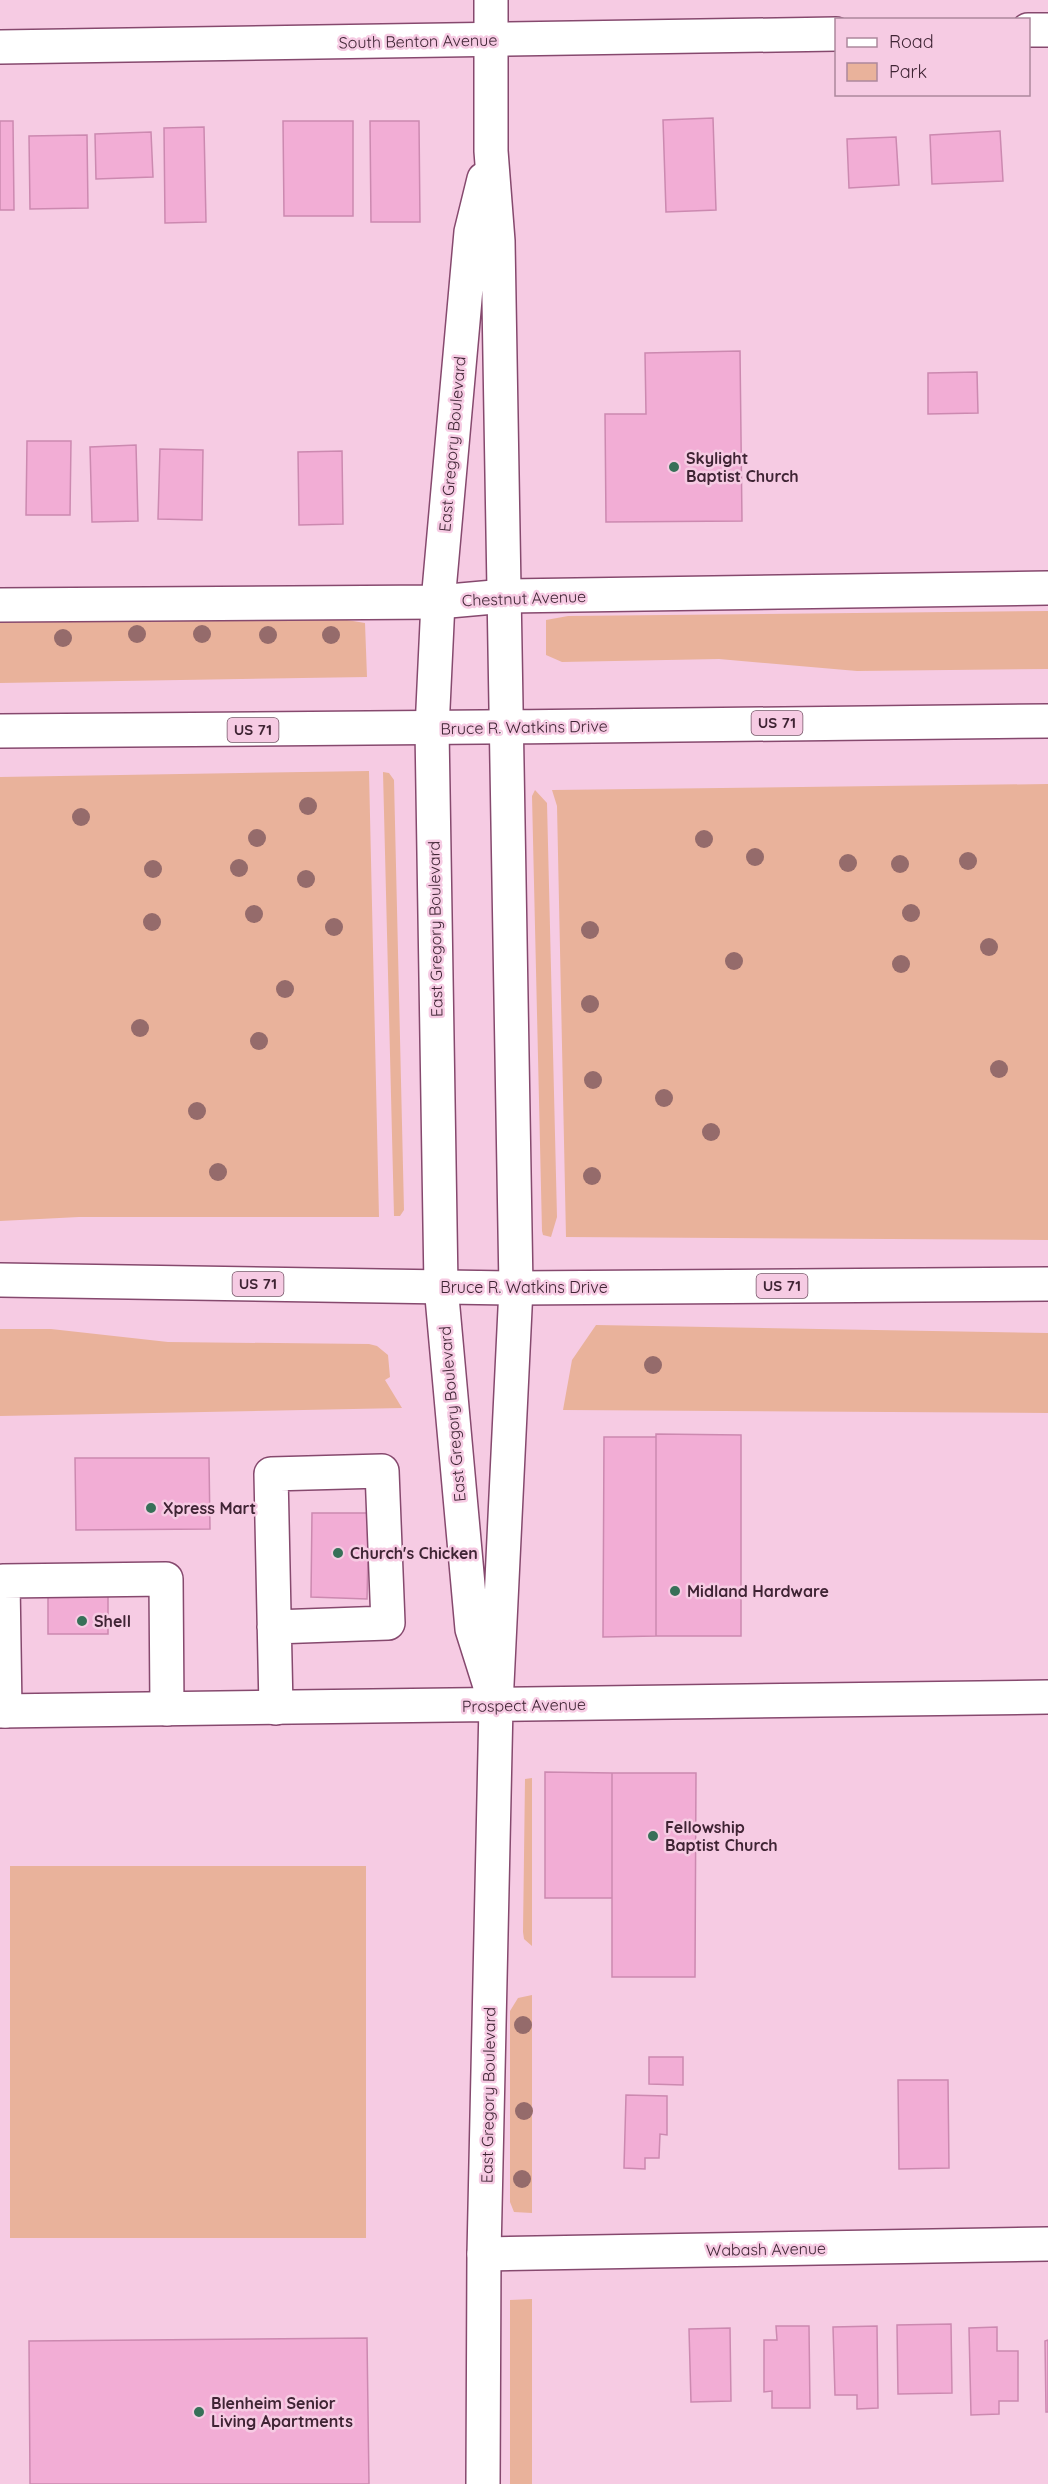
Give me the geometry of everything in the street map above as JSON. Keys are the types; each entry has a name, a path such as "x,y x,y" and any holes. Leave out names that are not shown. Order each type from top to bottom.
{"main road":[{"name":"East Gregory Boulevard","path":"483,2484 484,2254 496,1705 516,1288 498,241 491,151 491,0"},
{"path":"1030,30 1048,30"},
{"name":"South Benton Avenue","path":"0,48 835,34"},
{"name":"East Gregory Boulevard","path":"491,151 471,232 438,602 432,729 441,1286 472,1629 496,1705"},
{"name":"Chestnut Avenue","path":"0,605 438,602 505,596 1048,588"},
{"name":"Bruce R. Watkins Drive","path":"0,731 432,729 506,726 1048,721"},
{"name":"Bruce R. Watkins Drive","path":"0,1280 516,1288 1048,1284"},
{"path":"274,1627 388,1623 382,1471 271,1474 274,1627 276,1708"},
{"path":"2,1711 3,1581 166,1578 167,1709"},
{"name":"Prospect Avenue","path":"2,1711 1048,1697"},
{"name":"Wabash Avenue","path":"484,2254 1048,2244"}],"green space":[{"path":"1048,611 1048,669 857,671 719,659 562,662 546,655 546,620 568,616"},
{"path":"341,619 365,623 367,677 0,683 0,622"},
{"path":"369,771 379,1217 79,1217 0,1221 0,777"},
{"path":"383,772 389,773 394,780 404,1210 400,1216 394,1216"},
{"path":"1048,784 1048,1240 566,1237 557,806 552,790"},
{"path":"535,790 547,803 557,1217 551,1237 543,1235 542,1231 532,796"},
{"path":"596,1325 1048,1333 1048,1413 563,1410 572,1360"},
{"path":"0,1329 51,1329 168,1342 369,1344 377,1346 388,1355 390,1377 385,1380 402,1408 0,1416"},
{"path":"532,1778 532,1946 524,1939 523,1932 525,1779"},
{"path":"10,1866 366,1866 366,2238 10,2238"},
{"path":"532,1995 532,2213 514,2212 510,2202 510,2011 518,1998"},
{"path":"532,2299 532,2484 510,2484 510,2300"}],"building":[{"path":"713,118 716,210 666,212 663,120"},
{"path":"0,121 13,121 14,210 0,210"},
{"path":"283,121 353,121 353,216 284,216"},
{"path":"370,121 419,121 420,222 371,222"},
{"path":"204,127 206,222 165,223 164,128"},
{"path":"1000,131 1003,181 932,184 930,135"},
{"path":"151,132 153,177 96,179 95,134"},
{"path":"87,135 88,208 30,209 29,136"},
{"path":"896,137 899,185 849,188 847,139"},
{"name":"Skylight Baptist Church","path":"740,351 742,521 606,522 605,414 646,414 645,353"},
{"path":"977,372 978,413 928,414 928,373"},
{"path":"27,441 71,441 70,515 26,515"},
{"path":"136,445 138,521 92,522 90,447"},
{"path":"160,449 203,450 202,520 158,519"},
{"path":"342,451 343,524 299,525 298,452"},
{"path":"656,1434 741,1435 741,1636 656,1636"},
{"path":"604,1437 656,1437 656,1636 603,1637"},
{"path":"75,1458 209,1458 210,1529 76,1530"},
{"path":"312,1513 369,1513 367,1599 311,1597"},
{"path":"48,1594 108,1594 108,1634 48,1634"},
{"path":"545,1772 612,1773 612,1898 545,1898"},
{"name":"Fellowship Baptist Church","path":"612,1773 696,1773 695,1977 612,1977"},
{"path":"649,2057 683,2057 683,2085 649,2084"},
{"path":"898,2080 948,2080 949,2168 899,2169"},
{"path":"626,2095 667,2096 667,2135 660,2134 659,2158 645,2158 645,2169 624,2168"},
{"path":"951,2324 952,2393 898,2394 897,2325"},
{"path":"776,2326 809,2326 810,2408 772,2408 772,2391 764,2392 764,2340 777,2340"},
{"path":"877,2326 878,2408 857,2409 857,2395 835,2395 833,2327"},
{"path":"997,2327 997,2351 1018,2351 1018,2401 999,2401 999,2414 971,2415 969,2328"},
{"path":"730,2328 731,2401 691,2402 689,2329"},
{"name":"Blenheim Senior Living Apartments","path":"367,2338 369,2484 30,2484 29,2341"},
{"path":"1048,2340 1048,2412 1046,2412 1045,2341"}],"place":[{"name":"Skylight Baptist Church","path":"674,467"},
{"name":"Xpress Mart","path":"151,1508"},
{"name":"Church's Chicken","path":"338,1553"},
{"name":"Midland Hardware","path":"675,1591"},
{"name":"Shell","path":"82,1621"},
{"name":"Fellowship Baptist Church","path":"653,1836"},
{"name":"Blenheim Senior Living Apartments","path":"199,2412"}]}
